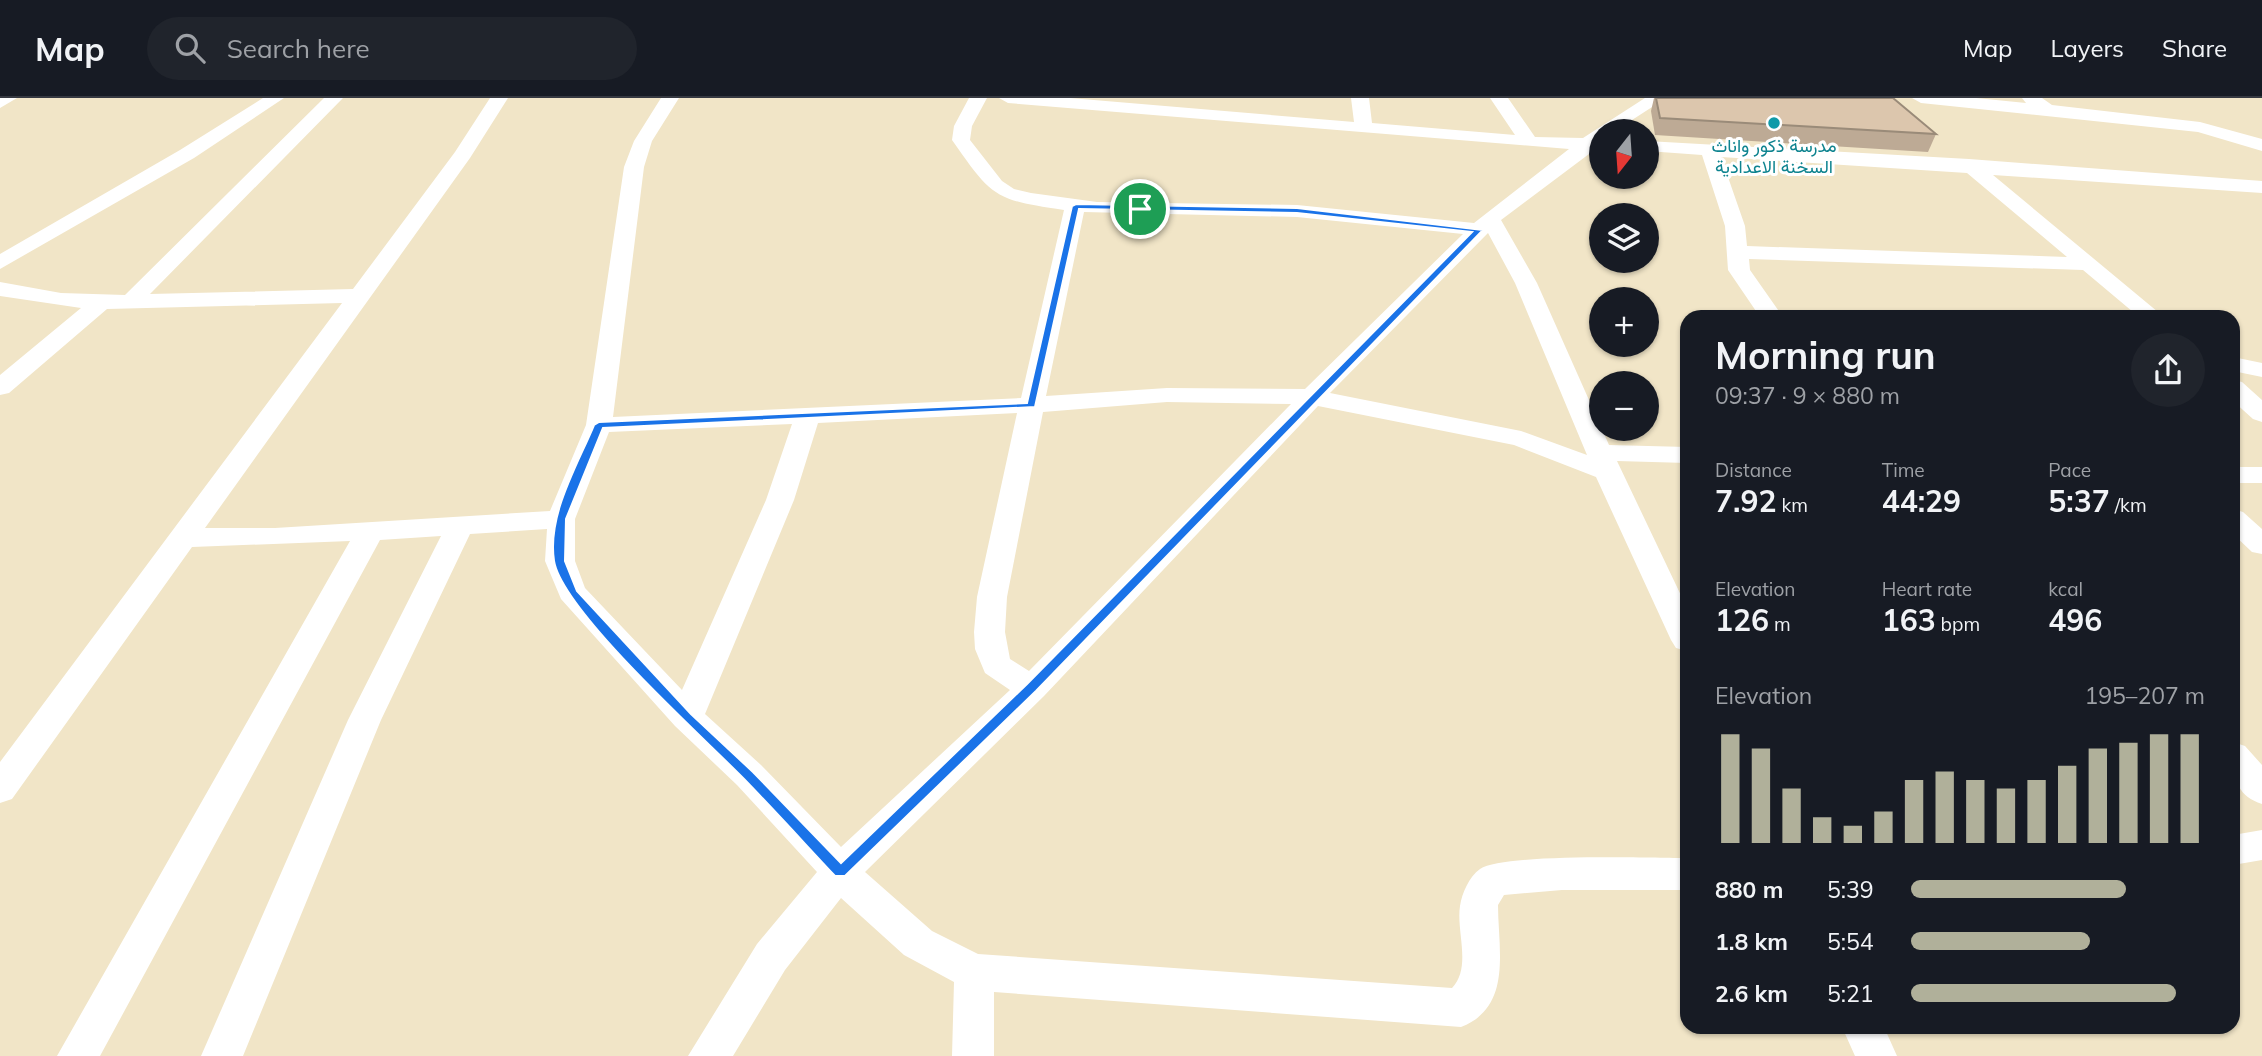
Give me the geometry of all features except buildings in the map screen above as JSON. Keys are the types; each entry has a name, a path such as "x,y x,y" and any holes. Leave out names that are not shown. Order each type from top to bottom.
{"street":[{"path":"0,103 8,98"},
{"path":"0,263 187,154 276,98"},
{"path":"131,301 334,98"},
{"path":"0,789 463,154 499,98"},
{"path":"670,98 643,141 634,167 599,425 561,519 560,561 572,593 687,718 749,775 870,903 918,943 974,972 1461,1008 1475,998 1482,980 1479,900 1485,886 1494,880 1562,874 1680,874"},
{"path":"978,98 963,126 961,140 985,174 1007,193 1076,206 1297,211 1484,224"},
{"path":"1008,98 1115,102 1529,142 1589,137"},
{"path":"1360,98 1364,127"},
{"path":"1499,98 1529,142"},
{"path":"1624,119 1653,98"},
{"path":"1921,98 2200,127 2262,145"},
{"path":"2031,98 2047,110"},
{"path":"1438,123 1518,126 1589,135"},
{"path":"709,1056 771,957 840,872 1032,688 1312,397 1484,224 1589,144"},
{"path":"1659,146 1969,165 2262,187"},
{"path":"1708,148 1735,226 1739,270 1767,310"},
{"path":"1969,165 2145,310"},
{"path":"1032,688 996,665 991,628 995,581 1076,206"},
{"path":"1484,224 1526,283 1600,455 1680,625"},
{"path":"1738,252 2089,264"},
{"path":"0,289 61,300 101,302 357,296"},
{"path":"0,388 101,302"},
{"path":"2240,366 2262,370"},
{"path":"2240,394 2262,414"},
{"path":"599,425 807,417 1167,395 1312,397 1600,455 1680,455"},
{"path":"687,718 780,500 807,417"},
{"path":"1521,439 1600,455"},
{"path":"2240,475 2262,475"},
{"path":"185,538 370,532 561,519"},
{"path":"222,1056 348,755 405,632 461,524"},
{"path":"2240,525 2262,545"},
{"path":"78,1056 257,727 370,532"},
{"path":"2240,763 2262,790"},
{"path":"2240,849 2262,845"},
{"path":"973,1056 974,972"},
{"path":"1866,1034 1876,1056"}],"place":[{"name":"مدرسة ذكور واناث السخنة الاعدادية","path":"1774,123"}],"route":[{"path":"1076,206 1140,209 1297,211 1479,230 1312,397 1032,688 840,872 749,775 687,718 601,620 572,593 560,561 561,519 599,425 1031,405 1076,206"}]}
